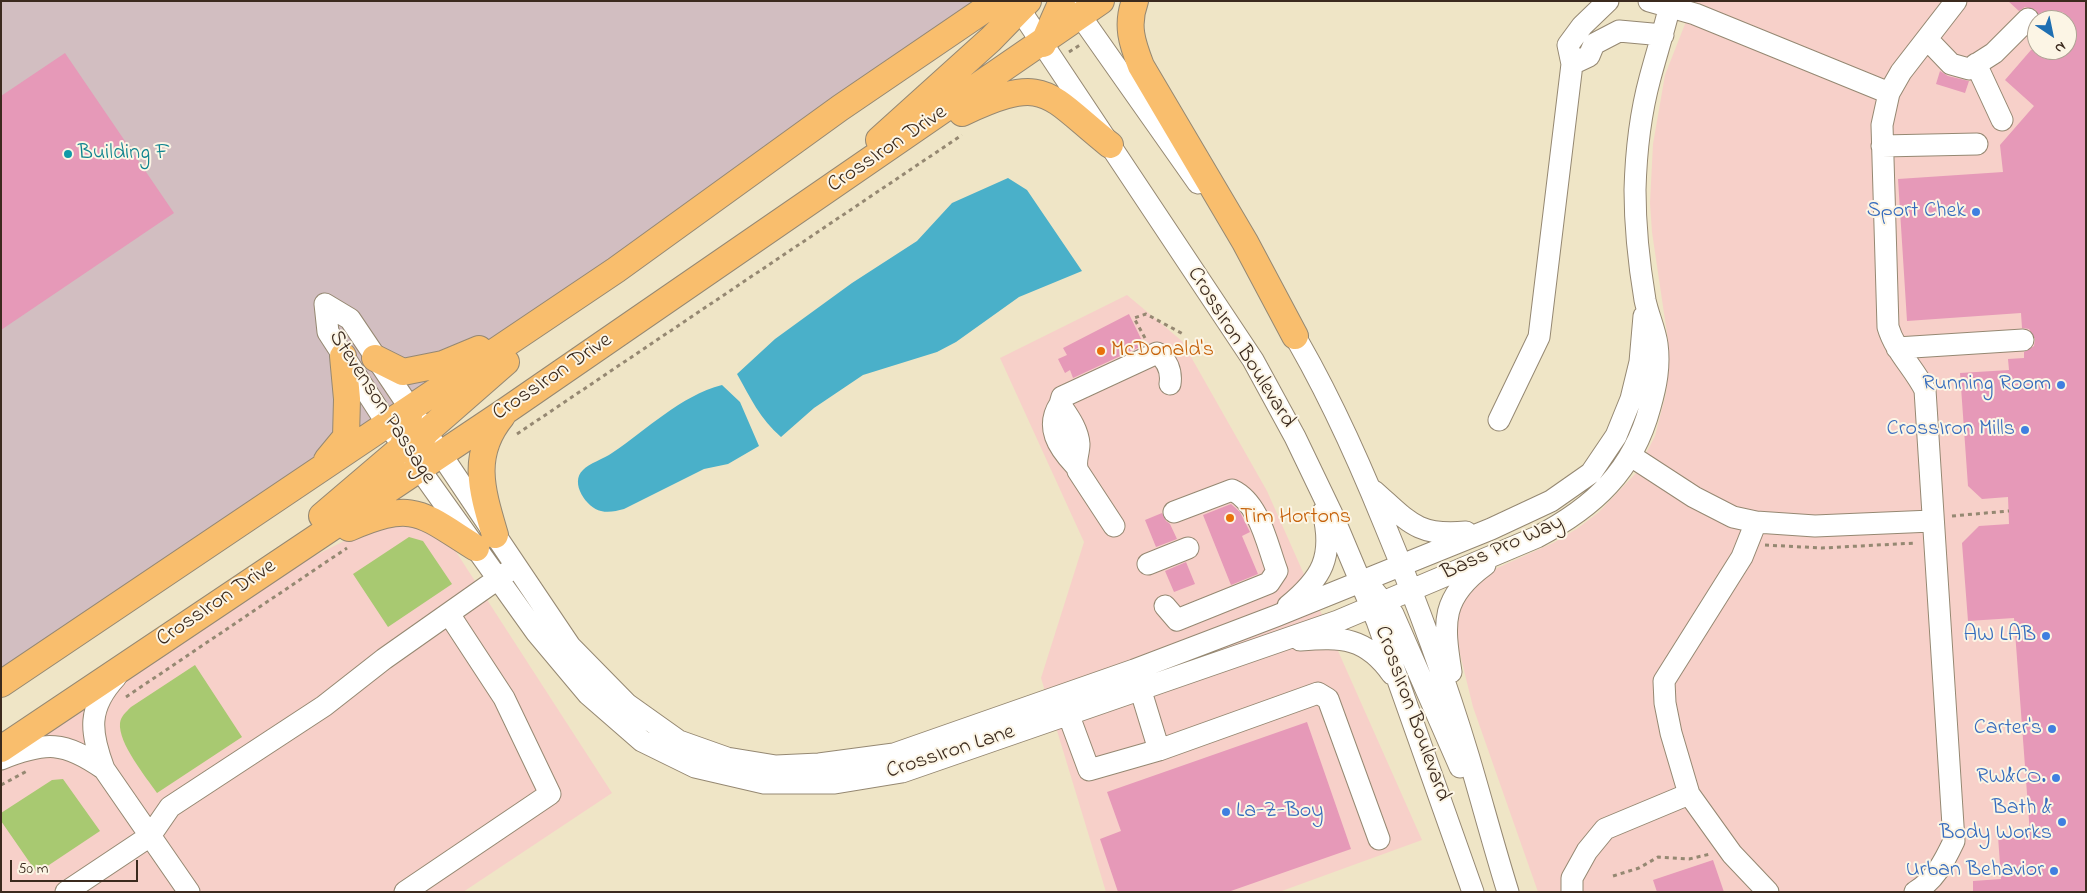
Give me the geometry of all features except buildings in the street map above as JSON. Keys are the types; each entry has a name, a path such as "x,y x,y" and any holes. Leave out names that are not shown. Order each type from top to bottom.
{"main road":[{"path":"1,684 595,284 936,41 957,21 968,1"},
{"name":"CrossIron Drive","path":"1,749 507,410 875,159 1048,53 1077,14 1101,1"},
{"path":"1135,1 1129,26 1132,46 1141,66 1245,242 1295,336"},
{"path":"936,41 1015,3"},
{"path":"790,217 856,161 1015,3"},
{"path":"875,159 980,105 1012,93 1026,92 1037,92 1056,99 1110,145"},
{"path":"418,469 419,443 426,432 595,284"},
{"path":"376,358 403,372 443,364 531,328"},
{"path":"317,472 346,437 347,399 343,356"},
{"path":"186,625 232,578 324,514 403,447 410,410"},
{"path":"295,551 372,518 397,511 419,514 485,542 481,461 492,427 507,410"}],"street":[{"path":"1499,420 1539,337 1572,64 1568,45 1582,26 1608,1"},
{"path":"1649,1 1670,5 1695,14 1889,93"},
{"path":"1915,892 1924,886 1942,867 1954,841 1940,519 1925,390 1917,374 1892,341 1888,327 1882,125 1889,93 1901,72 1956,1"},
{"name":"CrossIron Boulevard","path":"1015,3 1253,360 1314,478 1361,582"},
{"name":"Bass Pro Way","path":"1378,603 1503,551 1566,522 1605,490 1632,456 1656,388 1658,366 1657,343 1646,301 1636,221 1638,140 1649,79 1670,5"},
{"name":"CrossIron Boulevard","path":"1077,14 1226,224 1295,336 1331,402 1370,488 1428,633 1508,892"},
{"path":"1927,40 1951,64 1969,69 1994,53 2027,20"},
{"path":"1572,64 1589,56 1594,44 1618,31 1663,35"},
{"path":"1976,64 2002,120"},
{"path":"1882,146 1977,144"},
{"name":"Bass Pro Way","path":"1361,582 1401,564 1491,529 1551,501 1574,487 1590,473 1616,436 1631,399 1640,362 1646,301"},
{"name":"Stevenson Passage","path":"543,626 498,579 485,542 440,454 350,319 325,304 328,332 388,425 418,469 485,542 516,566 543,626"},
{"path":"1897,348 2023,340"},
{"path":"1114,526 1076,465 1079,443 1070,420 1060,404 1062,397 1157,353 1167,363 1170,370 1170,384"},
{"path":"1632,456 1694,497 1732,518 1756,522 1815,526 1940,519"},
{"path":"1276,616 1304,593 1317,578 1324,563 1328,545 1325,522 1314,478"},
{"path":"1370,488 1406,520 1422,529 1441,534 1491,529"},
{"path":"1165,606 1177,620 1269,582 1277,571 1252,504 1240,493 1232,490 1174,512"},
{"path":"1756,522 1742,557 1664,681 1665,703 1671,733 1689,794 1732,854 1768,892"},
{"path":"1148,564 1188,548"},
{"path":"1460,732 1449,659 1446,628 1448,613 1457,591 1465,580 1503,551"},
{"path":"66,892 150,836 170,807 324,706 516,566"},
{"path":"1361,582 1397,622 1455,758 1481,806"},
{"name":"CrossIron Lane","path":"1137,679 1276,616 1361,582"},
{"name":"CrossIron Boulevard","path":"1378,603 1404,692 1473,892"},
{"name":"CrossIron Lane","path":"543,626 570,646 627,704 679,741 727,758 776,766 819,764 894,754 1065,704 1137,679 1278,641 1378,603"},
{"path":"405,892 550,794 504,698 449,614"},
{"path":"1278,641 1342,640 1362,645 1373,651 1404,692"},
{"path":"132,661 106,688 97,702 93,729 96,747 104,769 189,892"},
{"path":"1137,679 1159,750"},
{"path":"1065,704 1089,770 1159,750 1318,693 1328,699 1379,839"},
{"path":"1,759 20,752 56,746 83,754 104,769"},
{"path":"1572,892 1572,878 1587,851 1605,829 1689,794"}],"path":[{"path":"1048,53 1077,14"},
{"path":"514,435 963,134"},
{"path":"1153,354 1134,318 1146,314 1184,336"},
{"path":"1940,519 2009,511"},
{"path":"119,702 354,544"},
{"path":"1,784 30,769"},
{"path":"1613,876 1638,868 1658,857 1689,859 1715,852"}],"shaded area":[{"path":"1,1 997,1 1,684"},
{"name":"CrossIron Mills","path":"1694,1 2086,1 2086,892 1538,892 1473,707 1458,646 1458,605 1488,572 1553,543 1578,528 1599,512 1636,473 1655,436 1666,393 1669,362 1668,340 1652,232 1650,203 1653,144 1665,75"},
{"path":"1127,295 1182,341 1267,491 1422,840 1279,892 1106,892 1041,678 1084,542 1000,358"},
{"path":"413,521 451,544 612,793 463,892 1,892 1,761 292,567 378,524"}],"green space":[{"path":"409,537 423,541 452,584 388,627 353,574"},
{"path":"195,665 242,737 157,793 128,750 123,740 120,723 124,714 131,707"},
{"path":"63,779 100,831 37,873 1,821 1,813 52,780"}],"water":[{"path":"1008,178 1027,190 1082,271 1019,297 956,342 937,352 863,375 814,408 781,437 761,415 737,374 775,339 852,283 917,241 952,203"},
{"path":"722,385 740,402 759,446 728,464 704,469 624,509 610,512 601,511 585,500 578,481 579,475 585,468 612,453 678,405 707,390"}],"place":[{"name":"Building F","path":"68,154"},
{"name":"Sport Chek","path":"1976,212"},
{"name":"McDonald's","path":"1101,351"},
{"name":"Running Room","path":"2061,385"},
{"name":"CrossIron Mills","path":"2025,430"},
{"name":"Tim Hortons","path":"1230,518"},
{"name":"AW LAB","path":"2046,636"},
{"name":"Carter's","path":"2052,729"},
{"name":"RW&CO.","path":"2056,778"},
{"name":"La-Z-Boy","path":"1226,812"},
{"name":"Bath & Body Works","path":"2062,822"},
{"name":"Urban Behavior","path":"2054,871"}]}
